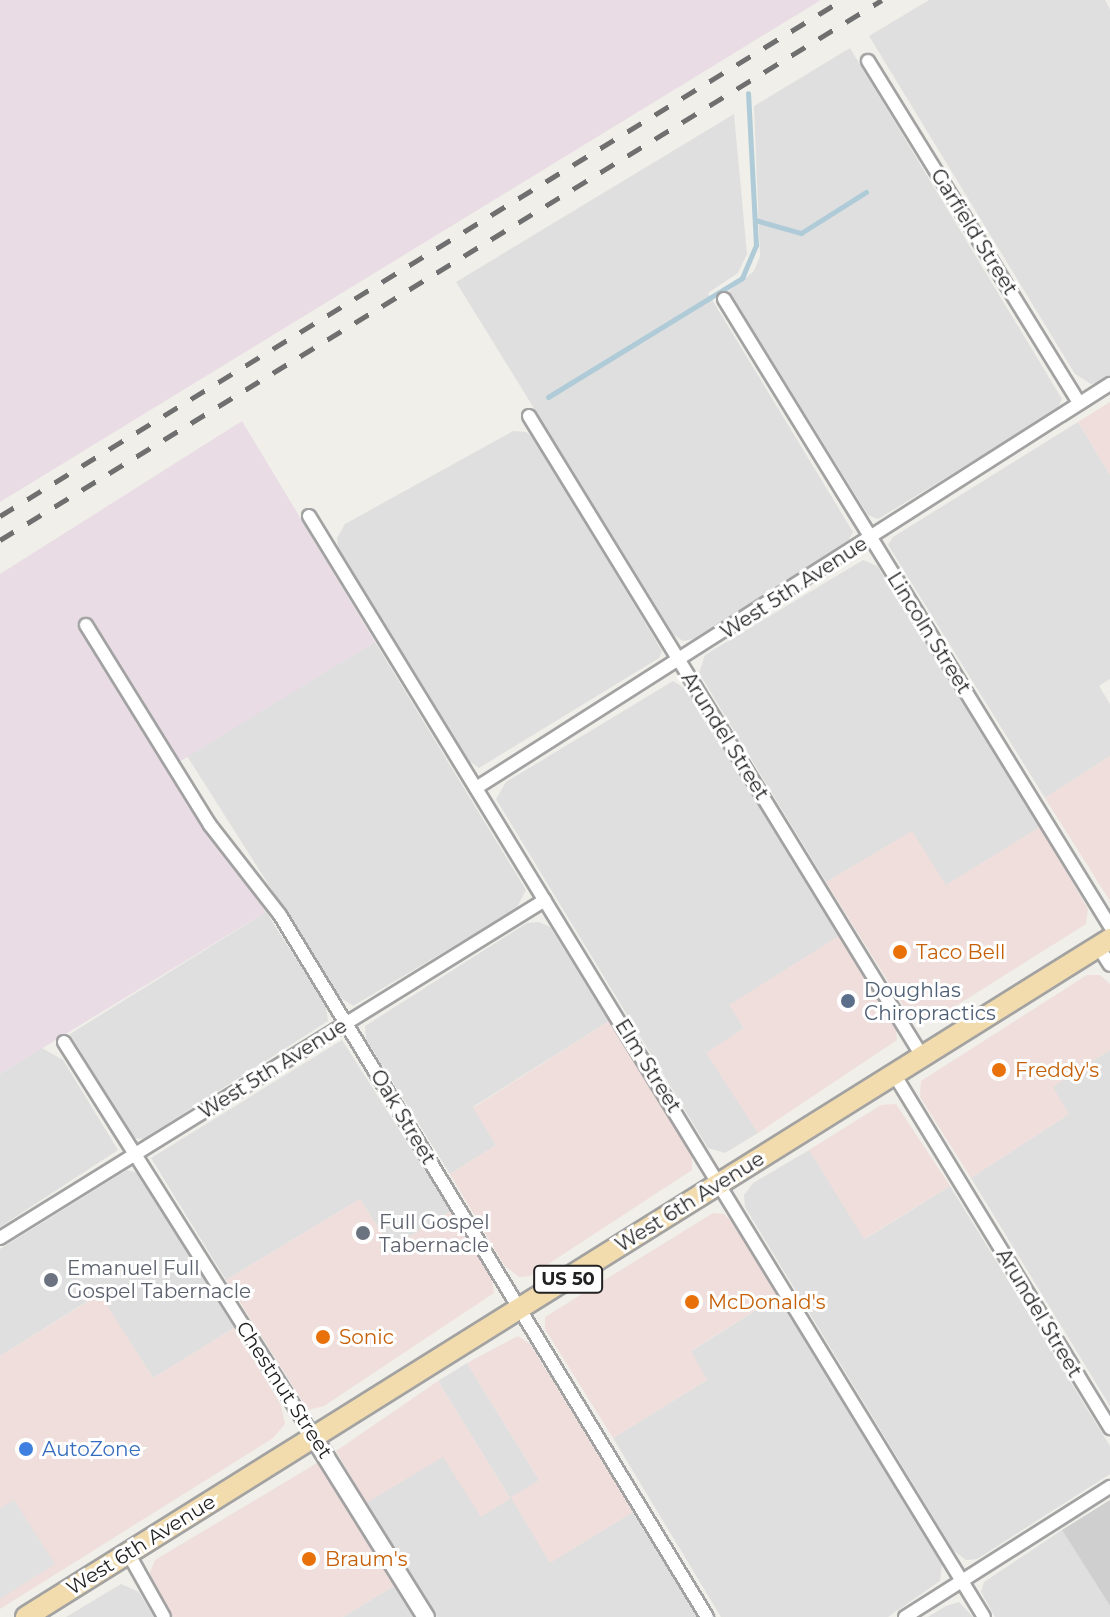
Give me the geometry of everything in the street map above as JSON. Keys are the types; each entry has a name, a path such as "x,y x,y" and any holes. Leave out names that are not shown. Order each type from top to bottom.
{"main road":[{"name":"West 6th Avenue","path":"26,1617 1104,942"}],"street":[{"name":"Garfield Street","path":"868,61 1079,403"},
{"name":"Lincoln Street","path":"724,299 1110,926"},
{"name":"West 5th Avenue","path":"476,788 1110,384"},
{"name":"Arundel Street","path":"529,416 922,1056"},
{"name":"Elm Street","path":"309,516 984,1617"},
{"name":"Oak Street","path":"86,625 210,825 280,915 707,1617"},
{"name":"West 5th Avenue","path":"0,1238 545,900"},
{"path":"1104,942 1110,965"},
{"name":"Chestnut Street","path":"64,1042 426,1617"},
{"name":"Arundel Street","path":"894,1074 1110,1428"},
{"path":"905,1617 1110,1487"},
{"path":"128,1553 164,1617"}],"shaded area":[{"path":"0,0 821,0 0,502"},
{"path":"929,0 1105,0 1110,9 1110,378 1106,381 1091,384 1075,374 869,36"},
{"path":"850,48 1062,399 1057,410 878,519 868,515 729,291 754,271 760,256 754,106"},
{"path":"734,114 747,254 738,273 708,293 853,532 846,545 698,638 683,641 674,635 456,282"},
{"path":"1110,402 1110,475 1078,422"},
{"path":"242,421 375,642 166,770 266,912 0,1074 0,574"},
{"path":"1078,422 1110,475 1110,679 1099,686 1110,704 1110,756 1045,798 888,545 893,537"},
{"path":"513,431 526,432 534,439 662,651 659,658 479,768 469,761 338,548 337,538 345,524"},
{"path":"863,560 877,566 1040,827 945,886 911,832 826,882 699,673 705,655"},
{"path":"375,642 526,890 516,909 353,1006 340,997 187,756"},
{"path":"673,681 687,690 839,936 730,1005 744,1028 707,1053 758,1133 725,1153 708,1148 496,799 506,782"},
{"path":"1110,756 1110,901 1045,798"},
{"path":"1040,827 1088,909 1086,924 935,1019 911,1018 826,882 912,831 946,885"},
{"path":"266,912 326,1006 328,1021 143,1139 133,1138 70,1034"},
{"path":"539,922 550,927 609,1021 473,1107 496,1145 450,1174 366,1039 365,1026 527,923"},
{"path":"839,936 896,1028 897,1040 758,1133 706,1053 744,1028 729,1005"},
{"path":"1087,975 1100,975 1110,984 1110,1050 1053,1087 1069,1114 971,1178 920,1097 921,1081"},
{"path":"609,1021 692,1154 692,1170 530,1276 519,1277 504,1265 450,1174 496,1145 473,1108"},
{"path":"342,1040 451,1211 391,1248 360,1199 226,1280 151,1158"},
{"path":"42,1048 63,1060 118,1150 0,1227 0,1074"},
{"path":"1110,1050 1110,1406 971,1178 1069,1114 1052,1087"},
{"path":"896,1104 950,1186 864,1239 809,1150 881,1105"},
{"path":"809,1150 865,1239 950,1186 1110,1446 1110,1474 977,1559 966,1560 954,1551 745,1207 744,1195 753,1183"},
{"path":"127,1170 138,1173 234,1328 153,1378 99,1294 0,1356 0,1249"},
{"path":"360,1199 391,1248 451,1211 492,1280 494,1293 324,1406 308,1410 226,1280"},
{"path":"713,1213 724,1214 732,1222 778,1296 691,1351 707,1380 613,1438 545,1329 545,1317"},
{"path":"100,1294 153,1378 234,1328 281,1405 285,1424 273,1438 0,1609 0,1356"},
{"path":"778,1296 942,1564 940,1581 888,1617 721,1617 613,1438 707,1380 690,1352"},
{"path":"518,1336 530,1344 633,1512 550,1563 511,1498 481,1517 443,1457 366,1503 336,1451 438,1381 510,1498 539,1480 467,1363"},
{"path":"467,1363 539,1480 551,1562 633,1512 697,1617 437,1617 366,1503 443,1456 481,1516 510,1498 438,1381"},
{"path":"317,1463 325,1468 397,1584 343,1617 173,1617 149,1575 155,1560"},
{"path":"14,1500 55,1564 0,1599 0,1508"},
{"path":"1110,1500 1110,1606 1062,1530"},
{"path":"1062,1530 1110,1606 1110,1617 995,1617 981,1592 984,1582"},
{"path":"121,1584 139,1592 154,1617 66,1617"},
{"path":"397,1584 418,1617 343,1617"},
{"path":"959,1602 973,1617 928,1617 946,1606"}],"waterway":[{"path":"548,397 742,278 756,245 748,93"},
{"path":"755,220 801,233 866,192"}],"railway":[{"path":"0,516 842,0"},
{"path":"0,540 882,0"}],"place":[{"name":"Taco Bell","path":"900,952"},
{"name":"Doughlas Chiropractics","path":"848,1001"},
{"name":"Freddy's","path":"999,1070"},
{"name":"Full Gospel Tabernacle","path":"363,1233"},
{"name":"Emanuel Full Gospel Tabernacle","path":"51,1280"},
{"name":"McDonald's","path":"692,1302"},
{"name":"Sonic","path":"323,1337"},
{"name":"AutoZone","path":"26,1449"},
{"name":"Braum's","path":"309,1559"}]}
